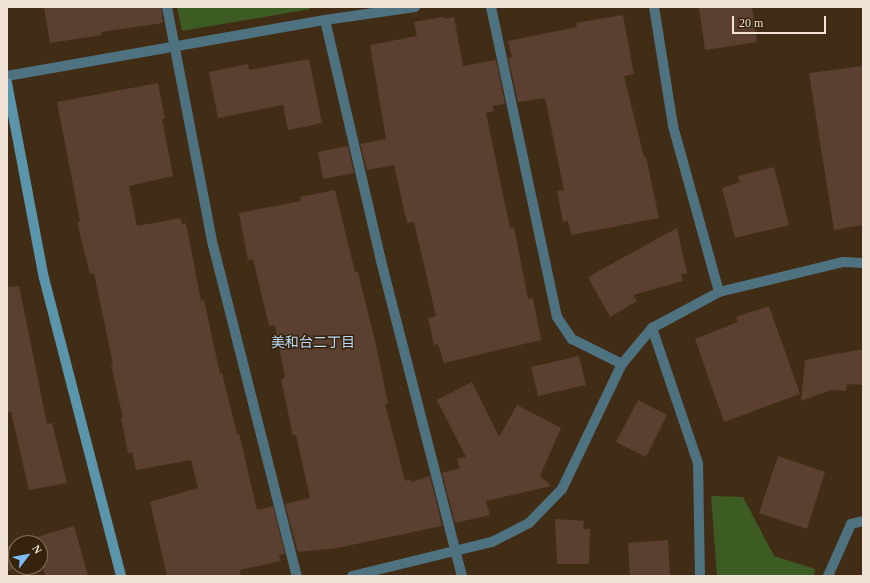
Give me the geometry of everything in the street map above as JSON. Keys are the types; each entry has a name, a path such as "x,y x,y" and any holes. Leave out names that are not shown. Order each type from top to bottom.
{"street":[{"path":"167,7 213,245 297,576"},
{"path":"7,76 325,20 415,7"},
{"path":"491,7 557,317 572,340 622,364"},
{"path":"654,7 673,126 719,292"},
{"path":"325,20 381,261 462,576"},
{"path":"7,83 44,278 121,576"},
{"path":"352,576 492,542 529,524 562,489 622,364 652,328 719,292 843,262 863,263"},
{"path":"652,328 698,463 700,576"},
{"path":"828,576 851,524 863,521"}],"green space":[{"path":"177,7 310,7 310,9 182,31"},
{"path":"711,496 743,497 774,556 815,569 814,576 717,576"}],"building":[{"path":"44,7 161,7 163,23 101,32 102,35 50,43"},
{"path":"699,7 752,7 757,42 705,50"},
{"path":"623,15 634,74 624,76 644,157 646,157 659,218 571,235 568,221 563,222 557,191 564,190 545,98 518,102 508,58 512,57 508,41 577,27 576,23"},
{"path":"443,17 444,19 454,17 463,66 496,60 505,104 493,106 494,111 486,113 510,228 514,227 528,299 533,298 541,340 444,363 438,344 434,345 428,318 436,316 414,222 407,223 394,165 367,170 360,144 386,139 370,45 417,36 414,22"},
{"path":"309,59 322,123 288,130 283,105 218,118 209,72 248,64 249,70"},
{"path":"863,66 863,225 834,230 809,73"},
{"path":"158,83 165,119 162,119 173,176 129,186 137,226 181,218 182,224 186,223 201,301 204,300 220,374 222,373 237,434 239,433 257,510 273,506 285,554 279,555 281,561 240,570 241,576 167,576 150,502 198,488 191,460 136,470 132,452 128,453 121,418 123,418 111,365 113,364 94,273 90,274 77,222 80,221 57,102"},
{"path":"348,146 354,173 323,179 318,152"},
{"path":"774,167 789,225 735,238 722,188 740,182 738,176"},
{"path":"335,190 355,272 358,272 376,345 388,403 385,404 405,481 411,479 411,482 430,476 442,526 337,548 298,552 285,504 310,498 296,435 293,436 281,379 285,378 275,325 269,326 253,259 248,260 239,213 301,201 300,197"},
{"path":"677,228 687,273 681,274 683,281 633,295 637,301 610,317 588,277"},
{"path":"19,286 47,424 52,423 67,483 29,490 11,412 7,413 7,287"},
{"path":"769,306 800,394 724,422 695,339 738,322 736,317"},
{"path":"863,349 863,385 847,384 846,391 831,390 801,401 805,360"},
{"path":"579,356 586,385 538,396 531,367"},
{"path":"472,382 499,437 517,405 561,428 540,476 551,486 486,501 490,515 455,523 442,473 460,468 457,459 466,457 437,400"},
{"path":"638,400 667,415 646,457 616,442"},
{"path":"778,456 825,472 807,529 759,513"},
{"path":"555,519 584,521 583,529 590,529 589,564 557,564"},
{"path":"74,526 88,576 46,576 48,575 48,535 44,535"},
{"path":"668,540 670,576 630,576 628,543"},
{"path":"7,546 8,546 7,571"}],"district":[{"name":"美和台二丁目","path":"313,343"}]}
